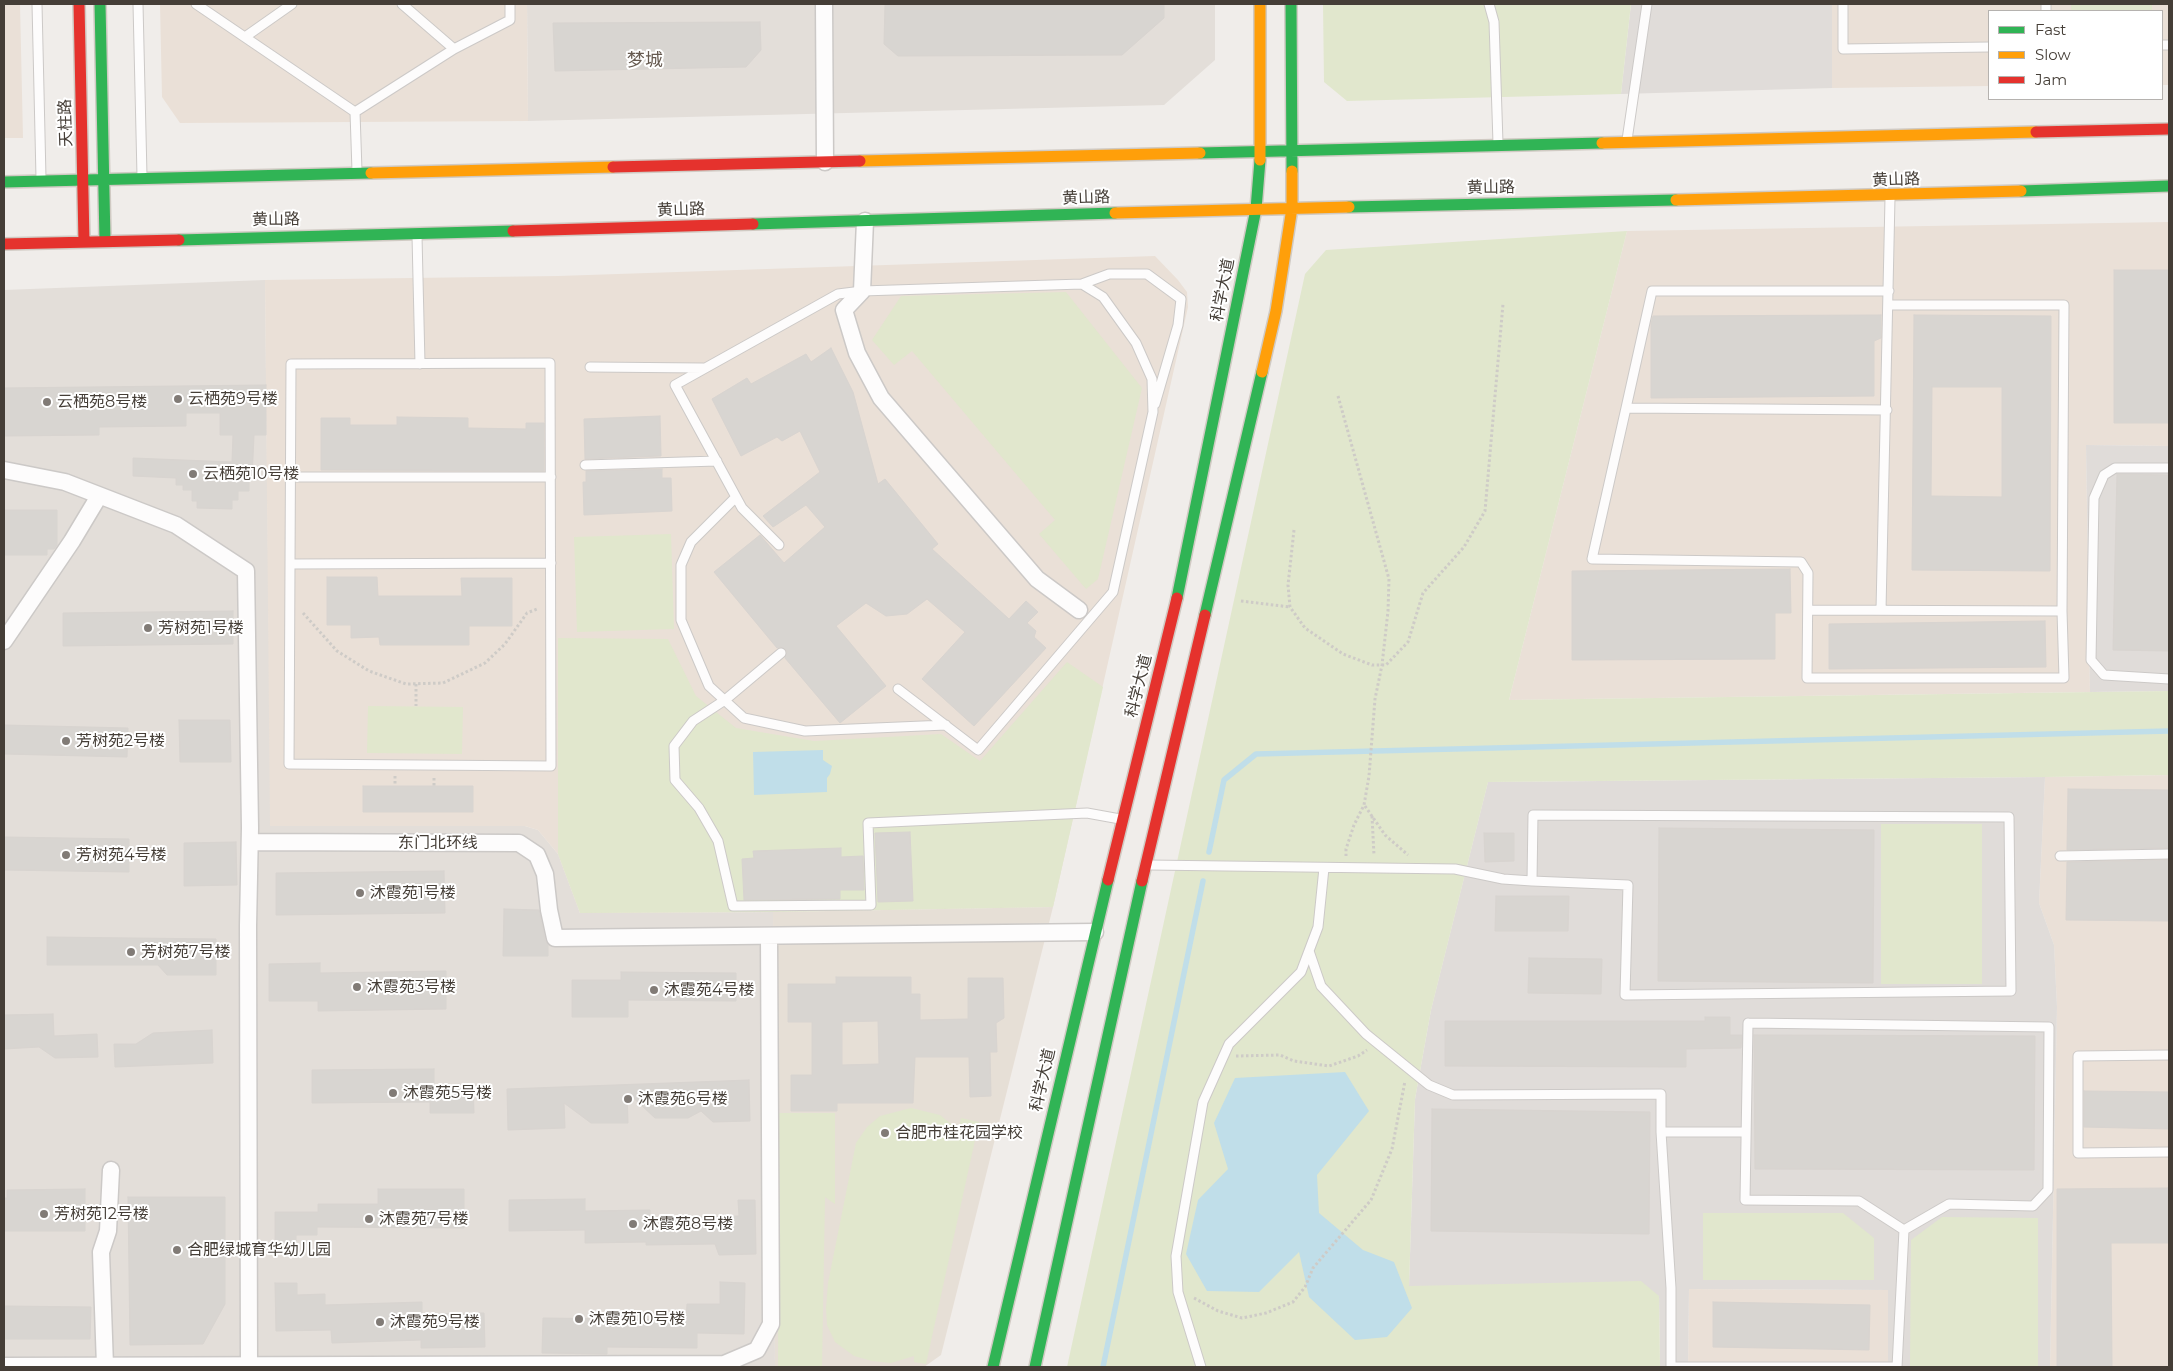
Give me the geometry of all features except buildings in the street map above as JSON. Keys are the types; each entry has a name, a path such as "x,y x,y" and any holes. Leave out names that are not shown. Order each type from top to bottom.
{"main road":[{"name":"天柱路","path":"79,4 84,242"},
{"path":"100,4 106,241"},
{"name":"科学大道","path":"993,1367 1095,932 1178,594 1256,209 1260,153 1260,4"},
{"path":"1035,1367 1146,865 1276,311 1292,208 1291,4"},
{"path":"4,182 1260,153 2169,129"},
{"name":"黄山路","path":"4,244 417,234 1292,208 1890,196 2169,186"}],"street":[{"path":"824,4 825,162"},
{"path":"865,221 862,291 844,310 857,353 881,398 1037,579 1079,610"},
{"path":"4,470 65,482 176,525 246,572 250,842 249,1366"},
{"path":"4,641 72,542 99,496"},
{"name":"东门北环线","path":"250,842 519,843 537,855 545,874 549,910 555,938 769,937"},
{"path":"4,1366 724,1364 757,1350 771,1324 769,937 1095,932"},
{"path":"105,1366 101,1252 108,1231 111,1170"}],"lane":[{"path":"37,4 41,182"},
{"path":"138,4 142,179"},
{"path":"196,4 355,112"},
{"path":"245,37 292,4"},
{"path":"402,4 454,49"},
{"path":"355,112 454,49 510,20 510,4"},
{"path":"1489,4 1494,22 1498,146"},
{"path":"1627,143 1647,4"},
{"path":"1843,4 1843,50 1988,47"},
{"path":"355,112 357,174"},
{"path":"1881,610 1887,410 1890,196"},
{"path":"417,234 420,364"},
{"path":"779,545 742,508 675,385 838,294 862,291 1082,284 1109,274 1148,274 1182,300 1178,325 1153,412 1113,592 978,750 898,689"},
{"path":"1082,284 1103,297 1136,344 1152,379 1153,412"},
{"path":"1888,304 2064,305 2062,611 2064,678 1807,678 1808,573 1801,562 1592,559 1652,291 1889,291"},
{"path":"550,363 551,766 289,764 291,364 420,364 550,363"},
{"path":"590,367 704,368"},
{"path":"1626,408 1887,410"},
{"path":"585,465 717,461"},
{"path":"2169,468 2115,468 2104,475 2094,498 2091,660 2104,675 2169,679"},
{"path":"291,477 550,477"},
{"path":"736,497 691,542 681,565 681,620 709,686 744,718 805,730 946,726"},
{"path":"290,564 550,563"},
{"path":"1808,610 2062,611"},
{"path":"781,653 725,700 693,721 674,746 675,780 699,808 718,840 733,906 871,905 868,823 1086,813 1123,820"},
{"path":"1146,865 1454,869 1503,880 1628,885 1625,995 2010,991 2009,817 1533,815 1532,881"},
{"path":"2060,856 2169,854"},
{"path":"1201,1367 1178,1286 1176,1256 1203,1102 1229,1044 1301,972 1318,927 1324,868"},
{"path":"1309,950 1320,986 1366,1034 1429,1085 1453,1095 1661,1094 1661,1132 1671,1288 1672,1367 1897,1367 1904,1230"},
{"path":"1748,1023 2049,1027 2048,1190 2033,1206 1949,1204 1904,1230 1858,1201 1745,1200 1748,1023"},
{"path":"2169,1055 2078,1056 2078,1153 2169,1152"},
{"path":"1661,1132 1746,1132"}],"path":[{"path":"1294,530 1288,584 1290,606 1304,628 1343,654 1372,665 1386,665 1408,642 1422,593 1464,547 1485,511 1503,304"},
{"path":"1338,396 1389,579 1388,611 1372,730 1369,776 1364,805 1354,825 1346,850 1346,868"},
{"path":"290,597 337,650 369,671 406,684 443,683 485,663 505,644 528,612 551,603"},
{"path":"1241,601 1290,606"},
{"path":"416,684 416,706"},
{"path":"1364,805 1385,835 1424,869"},
{"path":"1372,816 1374,868"},
{"path":"1223,1057 1280,1055 1294,1061 1329,1066 1358,1056 1378,1043"},
{"path":"1178,1286 1199,1302 1218,1311 1242,1318 1266,1314 1293,1302 1305,1287 1313,1268 1371,1200 1392,1149 1404,1083 1411,1070"}],"shaded area":[{"path":"4,4 20,4 23,138 4,138"},
{"path":"160,4 527,4 528,121 180,123 162,97"},
{"path":"527,4 1215,4 1215,60 1164,105 528,121"},
{"path":"1631,4 1832,4 1832,88 1621,94"},
{"path":"1832,4 2169,4 2169,85 2163,85 2163,10 1988,10 1988,86 1832,88"},
{"path":"2169,222 2169,446 2086,445 2090,692 1509,700 1627,231"},
{"path":"1155,256 1187,292 1188,307 1053,907 580,913 558,854 538,830 525,826 270,826 265,280 558,276"},
{"path":"265,280 271,826 525,826 538,830 558,854 580,913 773,912 775,1367 4,1367 4,290"},
{"path":"2086,445 2169,446 2169,691 2090,692"},
{"path":"2169,775 2169,1367 2050,1367 2057,1007 2054,945 2039,903 2045,777"},
{"path":"2045,777 2039,903 2054,945 2057,1007 2050,1367 1888,1367 1888,1290 1689,1289 1688,1367 1660,1367 1659,1296 1409,1286 1415,1099 1431,1010 1488,782"},
{"name":"合肥市桂花园学校","path":"1053,907 941,1355 924,1367 775,1367 773,912"},
{"path":"1689,1289 1888,1290 1888,1367 1688,1367"}],"green space":[{"path":"1323,4 1631,4 1621,94 1347,101 1324,82"},
{"path":"2071,4 2152,4 2152,10 2071,10"},
{"path":"1627,231 1509,700 2169,691 2169,775 1488,782 1431,1010 1415,1099 1409,1286 1641,1281 1659,1296 1660,1367 1067,1367 1305,274 1326,250"},
{"path":"1066,292 1142,388 1098,579 1086,589 1039,534 1055,520 912,351 894,365 872,340 901,296"},
{"path":"671,534 674,629 577,632 574,537"},
{"path":"558,638 668,639 696,696 736,728 814,741 941,734 980,761 1067,662 1103,687 1053,907 580,913 558,854"},
{"path":"368,706 463,707 462,754 367,753"},
{"path":"1881,824 1982,824 1982,984 1881,984"},
{"path":"911,1108 940,1115 955,1127 958,1132 961,1118 979,1122 926,1364 914,1362 914,1356 891,1363 872,1361 854,1356 835,1342 827,1325 826,1308 828,1283 856,1143 867,1127 880,1116"},
{"path":"779,1113 835,1113 835,1204 825,1197 822,1367 778,1367"},
{"path":"1703,1213 1843,1213 1874,1238 1874,1280 1703,1280"},
{"path":"1942,1217 2038,1218 2038,1367 1910,1367 1911,1240"}],"water":[{"path":"823,750 823,760 832,766 827,778 827,792 754,795 753,752"},
{"path":"1345,1072 1369,1111 1317,1175 1319,1213 1363,1250 1394,1262 1412,1308 1387,1337 1355,1340 1309,1297 1299,1252 1259,1292 1207,1291 1186,1254 1198,1200 1228,1169 1214,1123 1235,1078"}],"waterway":[{"path":"1209,852 1224,780 1256,754 2169,731"},
{"path":"1103,1367 1203,881"}],"traffic: fast":[{"path":"100,4 105,241"},
{"path":"1291,4 1292,171"},
{"path":"1200,153 1602,143"},
{"path":"1177,598 1256,209 1260,160"},
{"path":"4,182 371,173"},
{"path":"2021,191 2169,186"},
{"path":"1349,207 1676,200"},
{"path":"753,224 1115,213"},
{"path":"179,240 513,231"},
{"path":"1205,615 1262,372"},
{"path":"993,1367 1108,880"},
{"path":"1035,1367 1142,881"}],"traffic: slow":[{"path":"1260,4 1260,160"},
{"path":"1602,143 2036,132"},
{"path":"860,161 1200,153"},
{"path":"371,173 613,167"},
{"path":"1262,372 1276,311 1292,208 1292,171"},
{"path":"1676,200 2021,191"},
{"path":"1115,213 1349,207"}],"traffic: jam":[{"path":"79,4 84,242"},
{"path":"2036,132 2169,129"},
{"path":"613,167 860,161"},
{"path":"513,231 753,224"},
{"path":"4,244 179,240"},
{"path":"1108,880 1177,598"},
{"path":"1142,881 1205,615"}],"place":[{"name":"云栖苑9号楼","path":"178,399"},
{"name":"云栖苑8号楼","path":"47,402"},
{"name":"云栖苑10号楼","path":"193,474"},
{"name":"芳树苑1号楼","path":"148,628"},
{"name":"芳树苑2号楼","path":"66,741"},
{"name":"芳树苑4号楼","path":"66,855"},
{"name":"沐霞苑1号楼","path":"360,893"},
{"name":"芳树苑7号楼","path":"131,952"},
{"name":"沐霞苑3号楼","path":"357,987"},
{"name":"沐霞苑4号楼","path":"654,990"},
{"name":"沐霞苑5号楼","path":"393,1093"},
{"name":"沐霞苑6号楼","path":"628,1099"},
{"name":"合肥市桂花园学校","path":"885,1133"},
{"name":"芳树苑12号楼","path":"44,1214"},
{"name":"沐霞苑7号楼","path":"369,1219"},
{"name":"沐霞苑8号楼","path":"633,1224"},
{"name":"合肥绿城育华幼儿园","path":"177,1250"},
{"name":"沐霞苑10号楼","path":"579,1319"},
{"name":"沐霞苑9号楼","path":"380,1322"}],"district":[{"name":"梦城","path":"645,61"}]}
